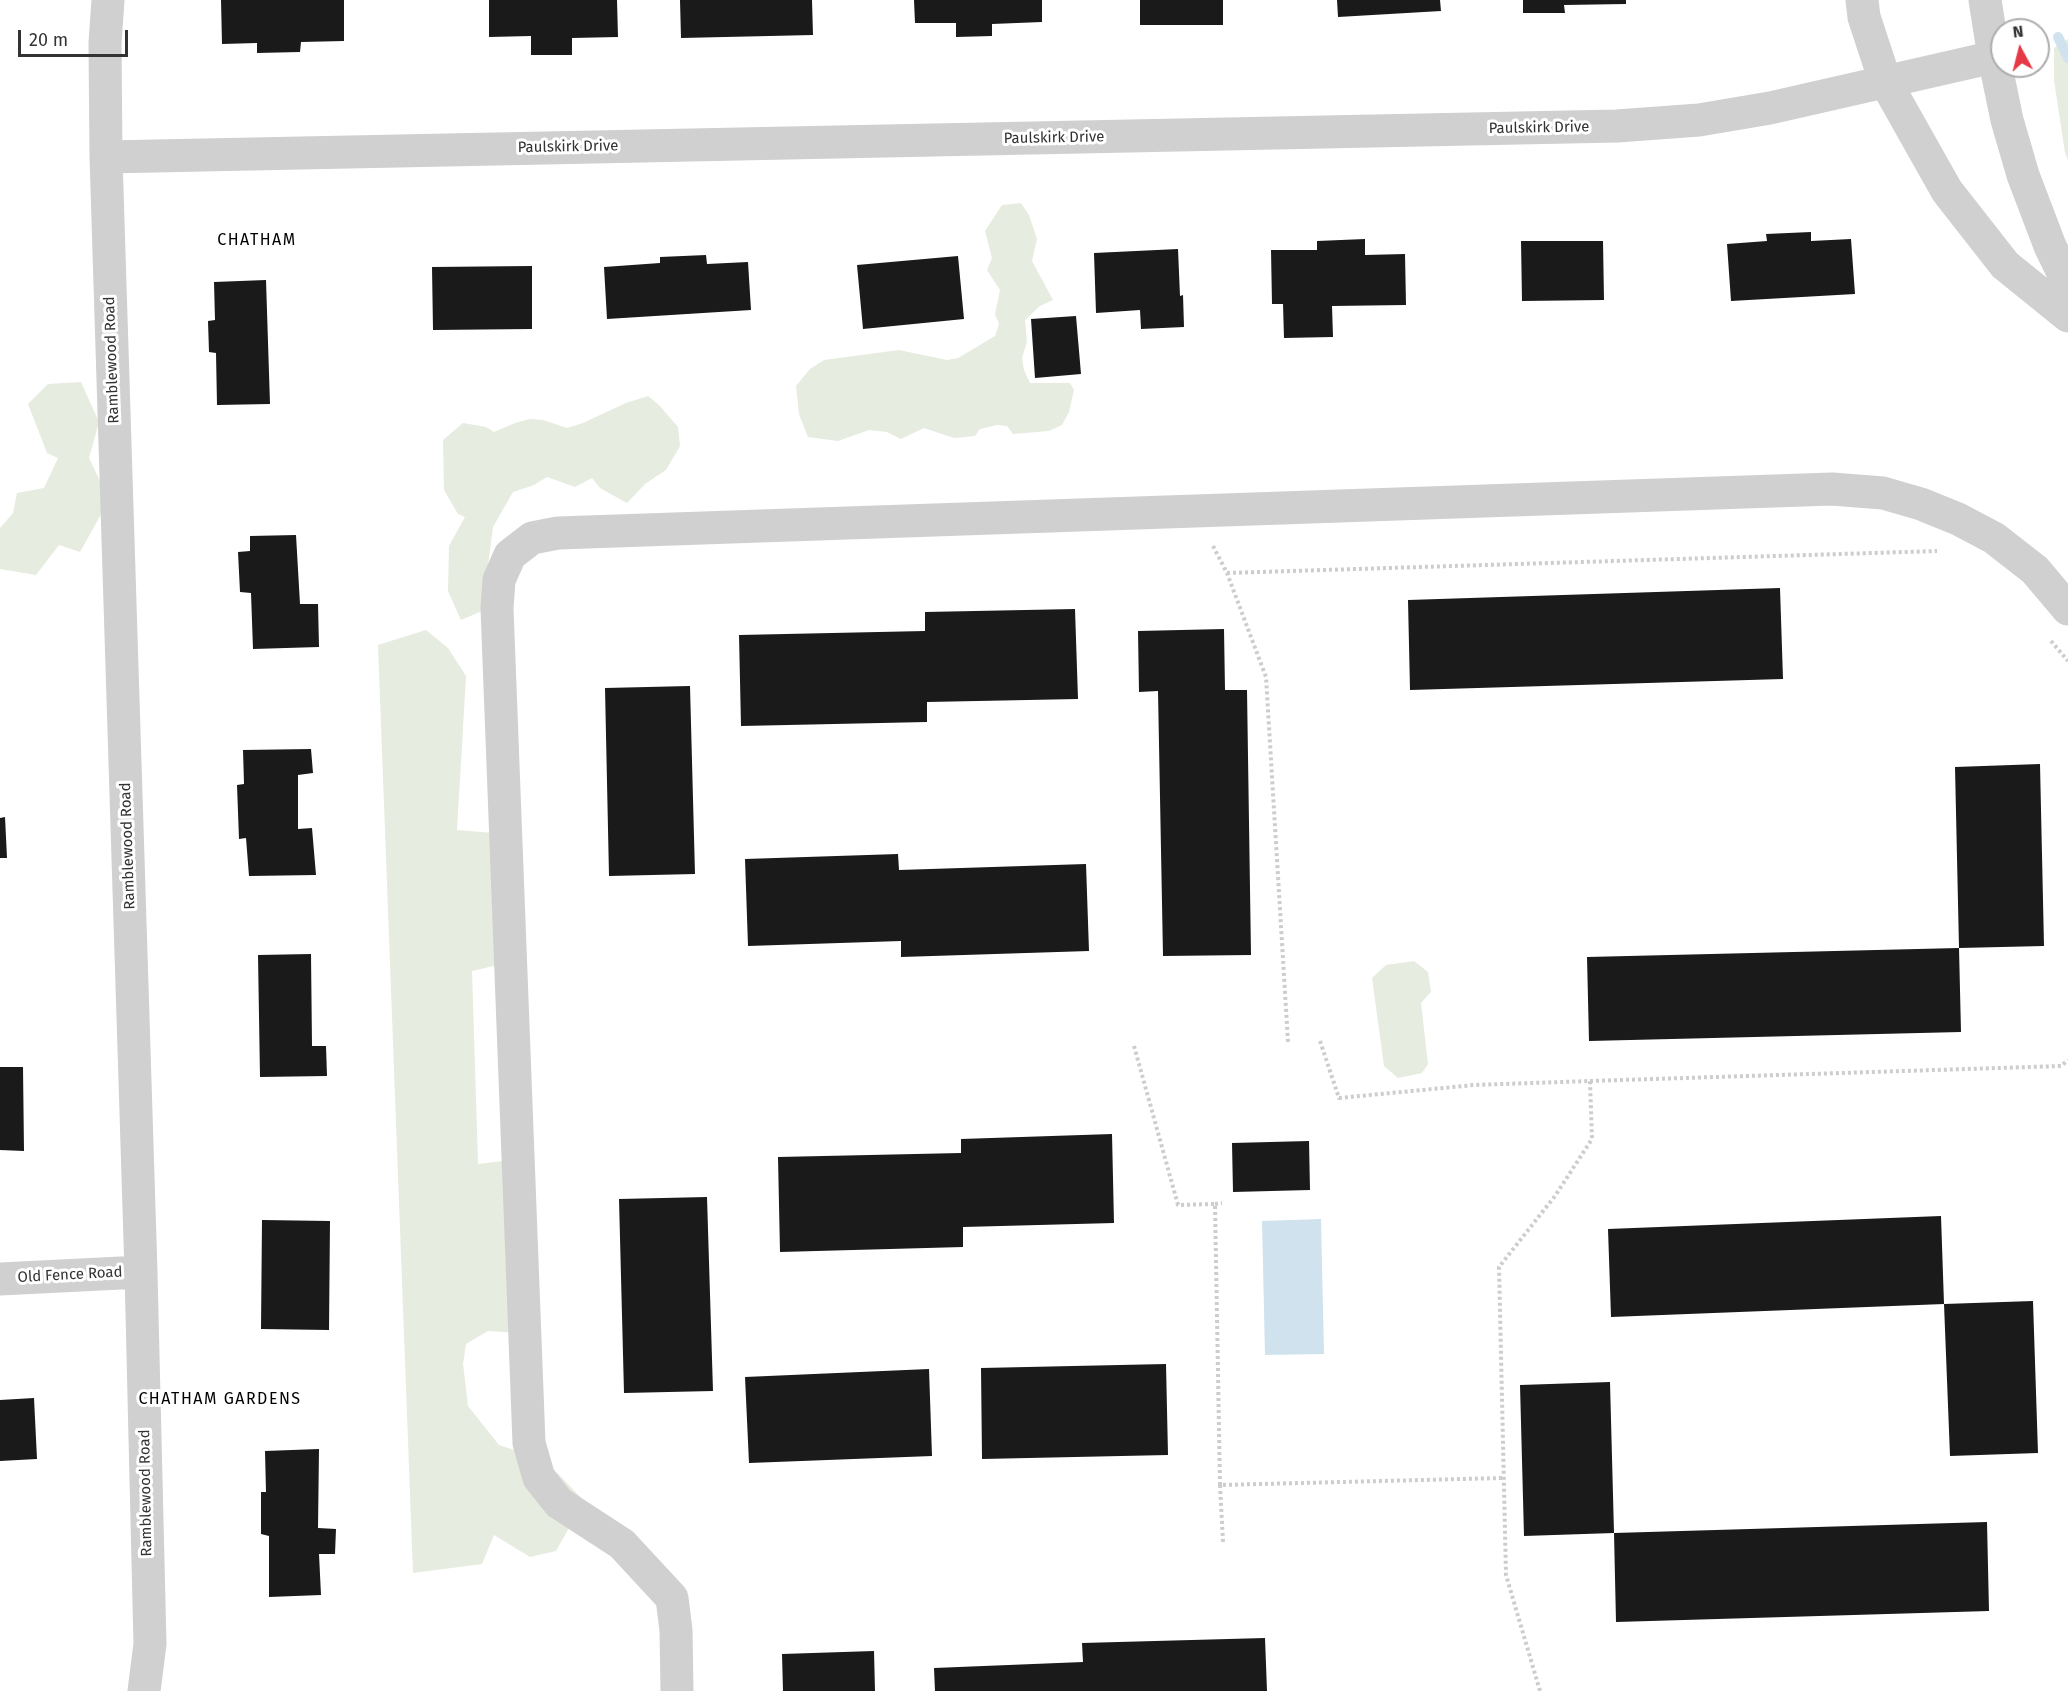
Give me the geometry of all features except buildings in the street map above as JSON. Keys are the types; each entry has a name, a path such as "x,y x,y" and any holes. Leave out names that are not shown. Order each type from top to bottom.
{"street":[{"name":"Ramblewood Road","path":"108,0 105,43 106,157 141,1272 150,1644 144,1691"},
{"path":"1862,0 1864,17 1885,81 1947,191 2005,265 2068,316"},
{"path":"1985,0 1990,32"},
{"name":"Paulskirk Drive","path":"106,157 1617,126 1717,117 1770,108 1990,58"},
{"path":"1998,78 2007,120 2023,175 2050,246 2068,283"},
{"path":"677,1691 676,1630 672,1599 622,1544 559,1503 539,1478 529,1443 497,608 498,580 510,555 532,538 558,532 1832,489 1883,493 1921,504 1958,519 1994,538 2035,570 2068,609"},
{"name":"Old Fence Road","path":"0,1279 141,1272"}],"path":[{"path":"1194,510 1227,573 1266,677 1288,1042"},
{"path":"1227,573 1942,550"},
{"path":"2046,634 2068,661"},
{"path":"1320,1041 1339,1098 1474,1085 2061,1066 2068,1060"},
{"path":"1134,1046 1178,1205 1222,1203"},
{"path":"1540,1691 1506,1575 1499,1267 1555,1196 1592,1139 1590,1081"},
{"path":"1215,1204 1223,1542"},
{"path":"1220,1485 1503,1478"}],"shaded area":[{"path":"2068,39 2068,160 2054,80 2054,48"},
{"path":"1021,203 1029,215 1037,239 1032,261 1053,300 1040,306 1025,320 1027,342 1022,358 1024,370 1030,383 1070,383 1074,390 1069,412 1062,425 1049,431 1013,434 1007,426 997,425 980,429 975,436 954,438 924,428 901,439 887,432 869,430 838,441 808,437 799,414 796,386 810,369 824,360 899,350 947,360 958,358 995,336 999,324 995,314 1000,290 987,270 992,258 985,231 1002,205"},
{"path":"81,382 99,422 89,458 109,500 80,552 59,545 36,575 0,569 0,528 13,513 17,493 44,488 58,458 47,453 28,404 48,384"},
{"path":"648,396 678,427 680,446 666,470 645,484 627,503 600,488 592,478 575,487 547,477 534,485 513,492 493,527 482,611 461,620 448,591 449,546 465,517 458,514 444,490 443,440 463,423 486,427 494,432 530,419 543,420 567,428"},
{"path":"426,630 448,648 466,676 457,830 493,833 502,964 472,971 478,1164 503,1161 534,1334 488,1331 466,1344 463,1364 468,1406 499,1445 545,1460 584,1501 556,1551 530,1557 494,1535 482,1564 413,1573 378,645"},
{"path":"1414,961 1428,972 1431,992 1421,1003 1428,1064 1422,1073 1398,1078 1384,1066 1372,978 1386,965"}],"water":[{"path":"1321,1219 1324,1354 1265,1355 1262,1221"}],"waterway":[{"path":"2058,37 2068,58"}],"district":[{"name":"CHATHAM","path":"257,241"},
{"name":"CHATHAM GARDENS","path":"220,1400"}]}
